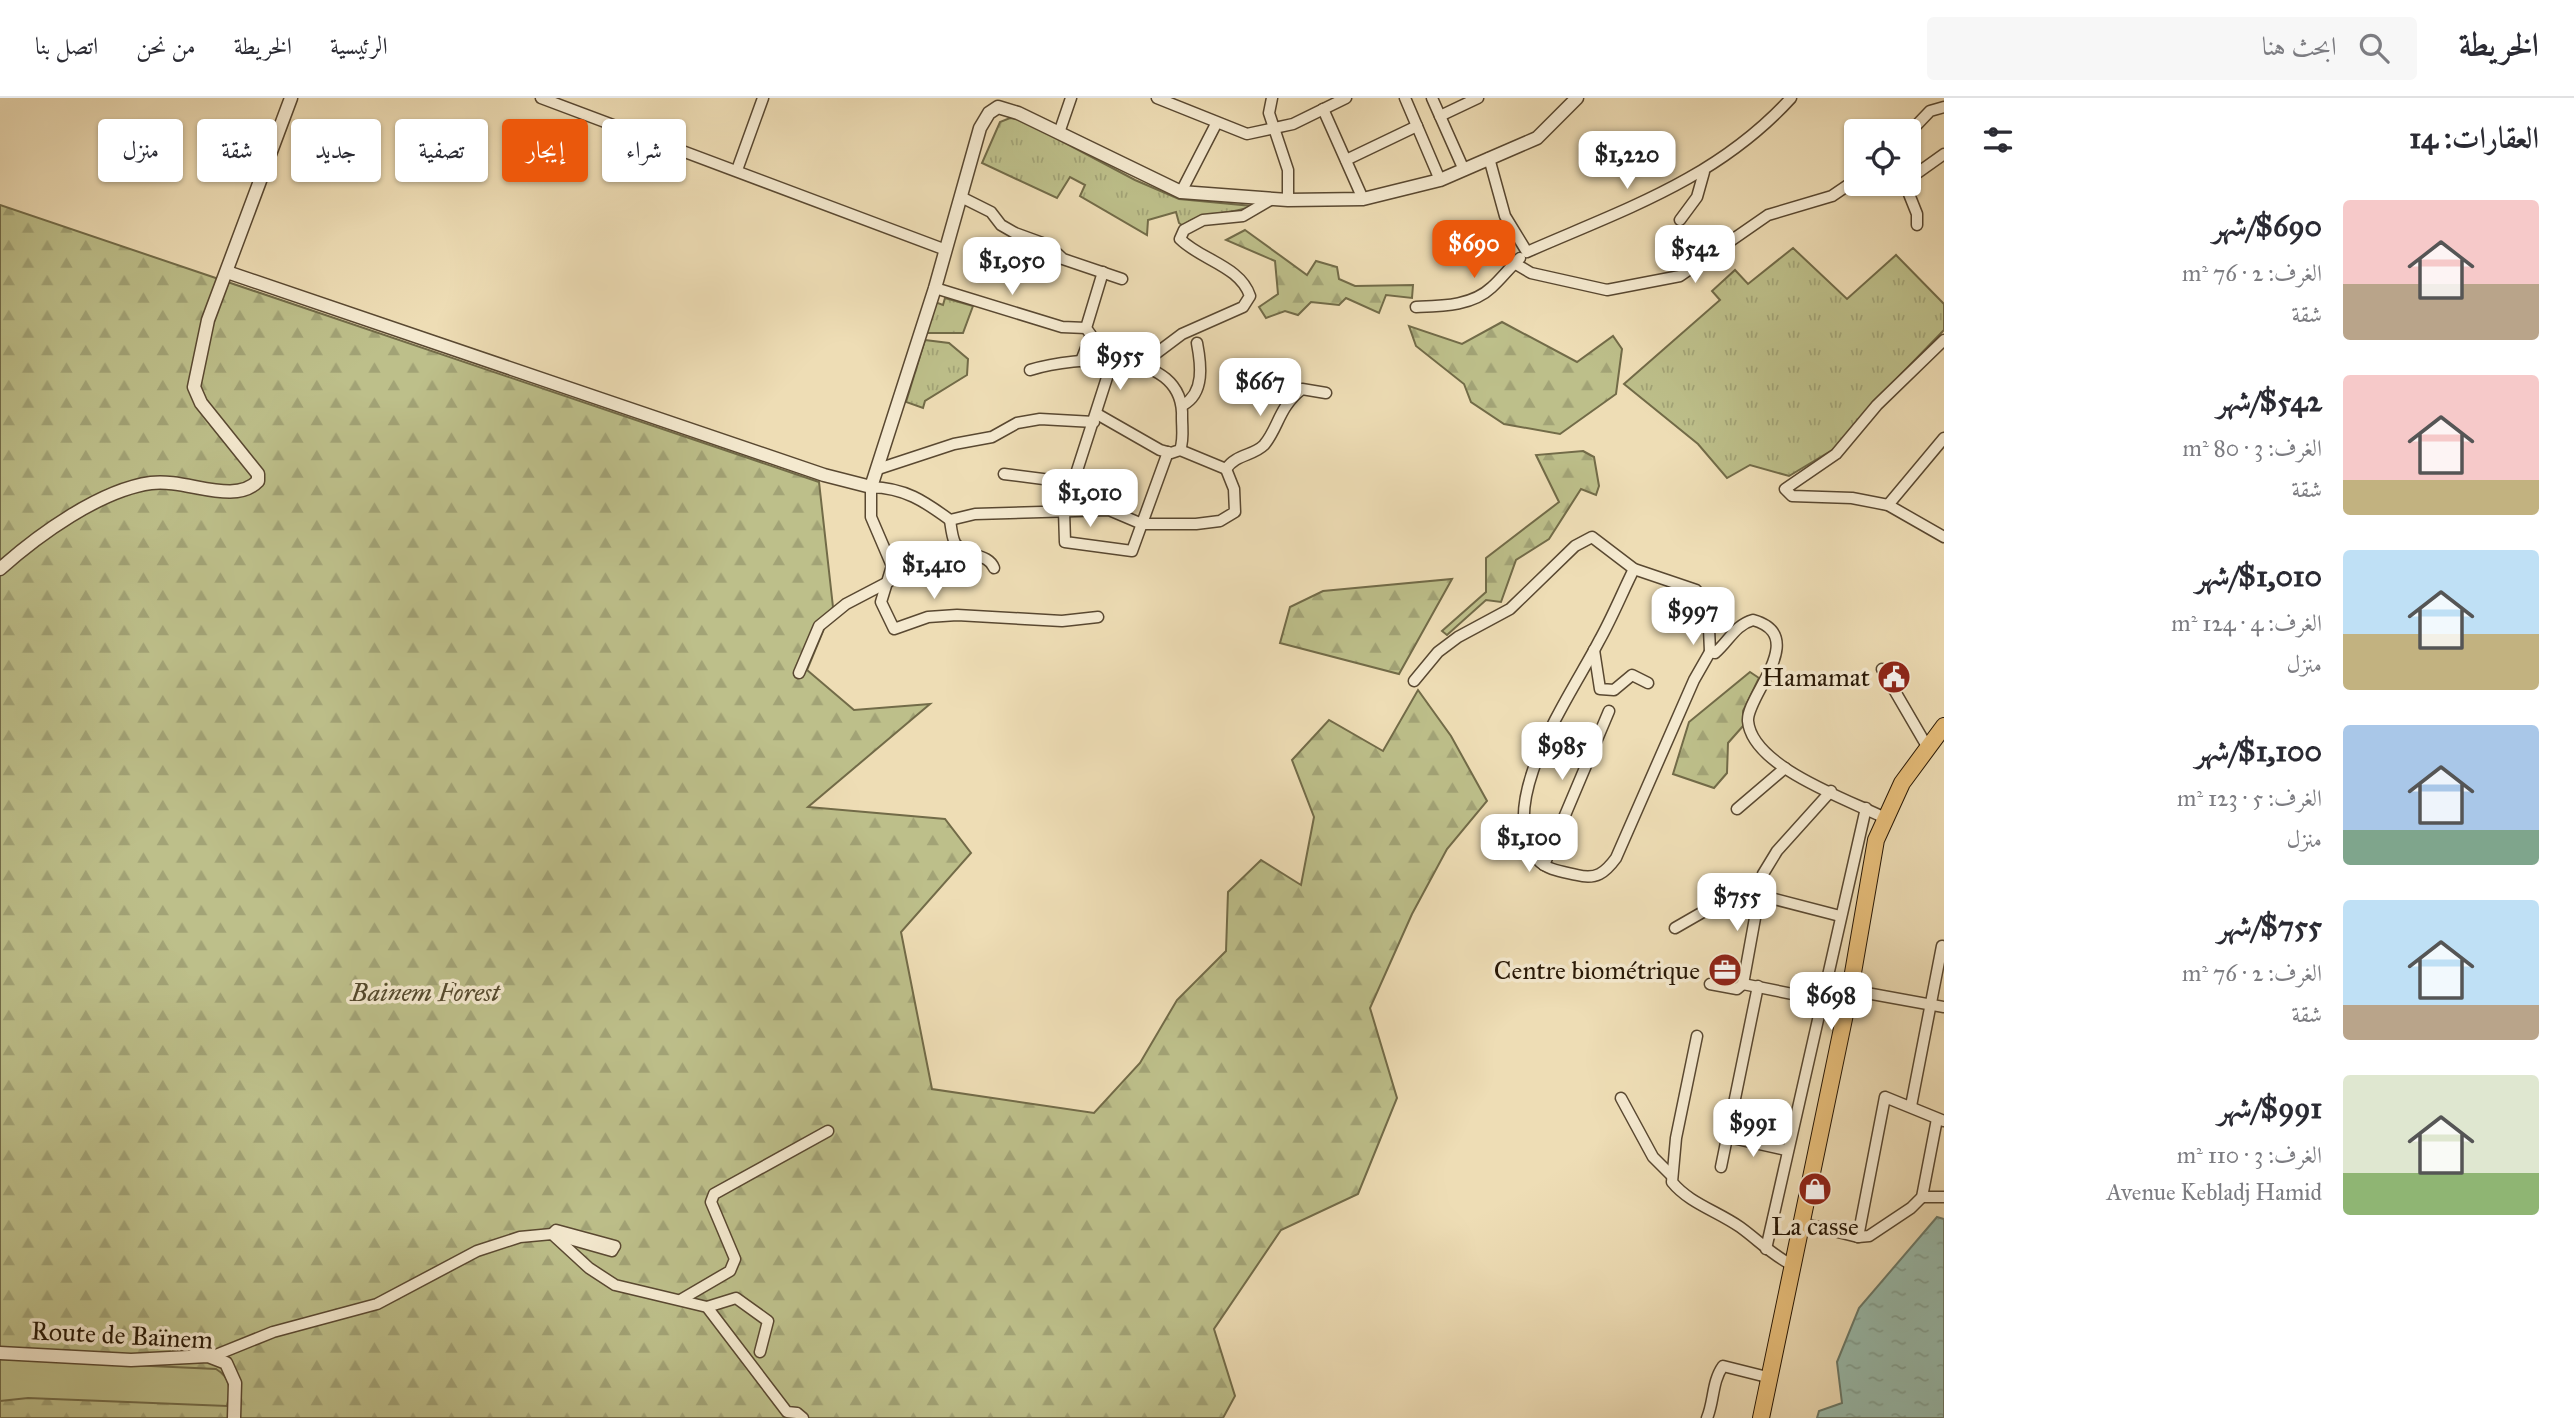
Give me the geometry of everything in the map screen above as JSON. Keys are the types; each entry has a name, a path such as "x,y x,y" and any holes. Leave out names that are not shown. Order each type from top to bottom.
{"main road":[{"path":"1761,1418 1849,998 1876,840 1902,783 1944,726"}],"street":[{"path":"0,569 65,520 136,485 182,482 231,494 250,490 258,481 258,474 201,403 194,387 208,320 290,98"},
{"path":"541,98 946,250"},
{"path":"737,170 763,98"},
{"path":"994,98 980,128 936,288 871,486 871,517 892,566 890,581 881,602 894,629 928,617 957,615 1062,621 1098,617"},
{"path":"1059,133 1071,98"},
{"path":"1157,98 1216,124 1247,134 1275,130 1346,98"},
{"path":"1272,98 1269,113 1288,170 1288,200"},
{"path":"1405,98 1440,180"},
{"path":"1432,98 1464,170"},
{"path":"1440,116 1478,98"},
{"path":"989,113 998,107 1018,113 1181,192 1288,200 1363,199 1440,180 1537,138 1577,98"},
{"path":"1416,307 1451,306 1476,297 1491,289 1527,251 1704,172 1734,151 1791,98"},
{"path":"1921,120 1930,111 1944,107"},
{"path":"1323,108 1363,199"},
{"path":"1181,192 1216,124"},
{"path":"1346,160 1417,126"},
{"path":"1921,170 1944,154"},
{"path":"1489,158 1506,216 1527,251"},
{"path":"1932,162 1944,162"},
{"path":"1680,220 1697,197 1704,172"},
{"path":"1514,263 1531,272 1606,290 1680,276 1768,215 1832,196 1844,188"},
{"path":"1910,196 1917,214 1917,226"},
{"path":"961,197 991,212 1001,225 1015,233 1048,245 1063,259 1122,279"},
{"path":"1142,364 1182,334 1243,307 1250,296 1247,285 1236,276 1190,249 1180,239 1184,230 1203,220 1243,216 1272,199"},
{"path":"227,272 824,475 914,494 950,520 954,542 962,551 985,559 994,568"},
{"path":"1086,328 1103,272"},
{"path":"936,288 1062,327 1086,328"},
{"path":"1081,361 1091,335 1086,328"},
{"path":"1944,340 1877,405 1836,454 1785,489 1792,496 1852,498 1888,505 1944,537"},
{"path":"1183,405 1191,400 1198,387 1201,365 1196,343"},
{"path":"1030,370 1057,362 1112,362 1142,364 1165,376 1183,405 1180,450"},
{"path":"1112,362 1064,511 1065,541 1132,551 1168,452"},
{"path":"1226,468 1233,459 1264,445 1280,413 1302,389 1326,393"},
{"path":"878,469 954,444 992,437 1017,423 1040,419 1096,418 1168,452 1180,450 1226,468 1234,489 1235,512 1220,521 1196,524 1142,524 1108,510 975,514 950,520"},
{"path":"1888,505 1944,438"},
{"path":"1004,474 1074,483"},
{"path":"1413,681 1438,652 1458,636 1510,610 1575,546 1592,537 1634,569 1696,590 1708,604 1710,652 1694,680 1616,858 1607,870 1589,878 1544,865 1538,860 1524,830 1526,791 1558,713 1594,650 1634,569"},
{"path":"928,575 958,547"},
{"path":"799,673 819,626 846,604 890,581"},
{"path":"1710,652 1715,653 1746,621 1761,622 1769,629 1774,638 1774,665 1750,709 1748,721 1760,747 1785,768 1885,818"},
{"path":"1594,650 1600,689 1614,690 1632,676 1648,683"},
{"path":"1882,669 1928,748"},
{"path":"1544,865 1609,711"},
{"path":"1737,809 1785,768"},
{"path":"1710,984 1737,989 1743,984 1762,878 1777,851 1831,791"},
{"path":"1766,1249 1786,1150 1866,808"},
{"path":"1675,928 1762,878"},
{"path":"1759,895 1840,916"},
{"path":"1911,1106 1941,946 1944,947"},
{"path":"1743,984 1822,1000 1849,998 1944,1007"},
{"path":"1721,1167 1758,986"},
{"path":"1671,1175 1697,1036"},
{"path":"1858,1237 1885,1097 1941,1120 1922,1197"},
{"path":"1621,1098 1653,1157 1671,1175 1678,1189 1740,1227 1766,1249 1792,1265"},
{"path":"682,1299 730,1271 735,1259 711,1202 714,1194 828,1131"},
{"path":"1728,1137 1786,1150"},
{"path":"1802,1223 1858,1237 1869,1236 1922,1197 1944,1197"},
{"path":"211,1357 273,1332 377,1304 477,1251 520,1237 552,1234 611,1251 615,1246 556,1230 552,1234"},
{"path":"552,1234 589,1268 615,1284 707,1307 787,1412 797,1413 803,1418"},
{"path":"707,1307 736,1298 768,1321 760,1352"},
{"name":"Route de Baïnem","path":"0,1353 131,1360 211,1357 226,1363 235,1383 234,1418"},
{"path":"1707,1418 1723,1366 1771,1378"}],"green space":[{"path":"1010,118 1020,119 1135,180 1179,199 1252,206 1207,215 1183,226 1179,223 1176,212 1148,220 1147,235 1080,196 1085,185 1070,177 1057,198 982,163 1000,122"},
{"name":"Bainem Forest","path":"0,205 819,482 833,607 807,670 854,710 930,704 808,807 945,819 971,853 901,932 932,1089 1094,1113 1140,1063 1177,1000 1226,951 1228,892 1261,860 1301,885 1314,817 1292,760 1329,720 1383,751 1418,690 1451,736 1487,801 1447,849 1412,914 1370,1008 1397,1098 1358,1194 1281,1230 1214,1329 1235,1396 1223,1418 0,1418"},
{"path":"1245,230 1307,275 1316,261 1337,267 1339,279 1355,286 1413,285 1412,298 1386,295 1379,313 1346,298 1339,305 1311,302 1298,315 1285,311 1266,318 1259,307 1278,294 1275,261 1226,240"},
{"path":"1793,248 1847,299 1896,255 1944,304 1944,330 1875,401 1834,449 1789,476 1750,465 1727,478 1698,444 1624,384 1720,300 1712,291 1735,270 1748,284"},
{"path":"945,298 973,306 963,333 926,333 935,302 943,305"},
{"path":"1502,322 1577,362 1613,336 1622,349 1616,394 1560,434 1504,424 1471,402 1464,384 1416,346 1409,326 1462,344"},
{"path":"925,340 949,343 968,359 967,375 925,401 923,408 906,402"},
{"path":"1583,451 1594,457 1599,486 1596,495 1581,489 1549,539 1516,560 1501,602 1486,600 1447,635 1442,631 1486,592 1486,558 1559,502 1536,455"},
{"path":"1452,579 1399,674 1280,643 1290,607 1323,591"},
{"path":"1750,672 1759,678 1743,711 1743,726 1728,743 1727,773 1714,788 1673,774 1689,722"},
{"path":"0,1359 216,1369 227,1380 227,1406 28,1398 0,1401"}],"water":[{"path":"1937,1217 1944,1219 1944,1418 1817,1418 1819,1411 1842,1403 1837,1362 1859,1308"}],"place":[{"name":"Hamamat","path":"1894,677"},
{"name":"Centre biométrique","path":"1725,970"},
{"name":"La casse","path":"1815,1189"}]}
